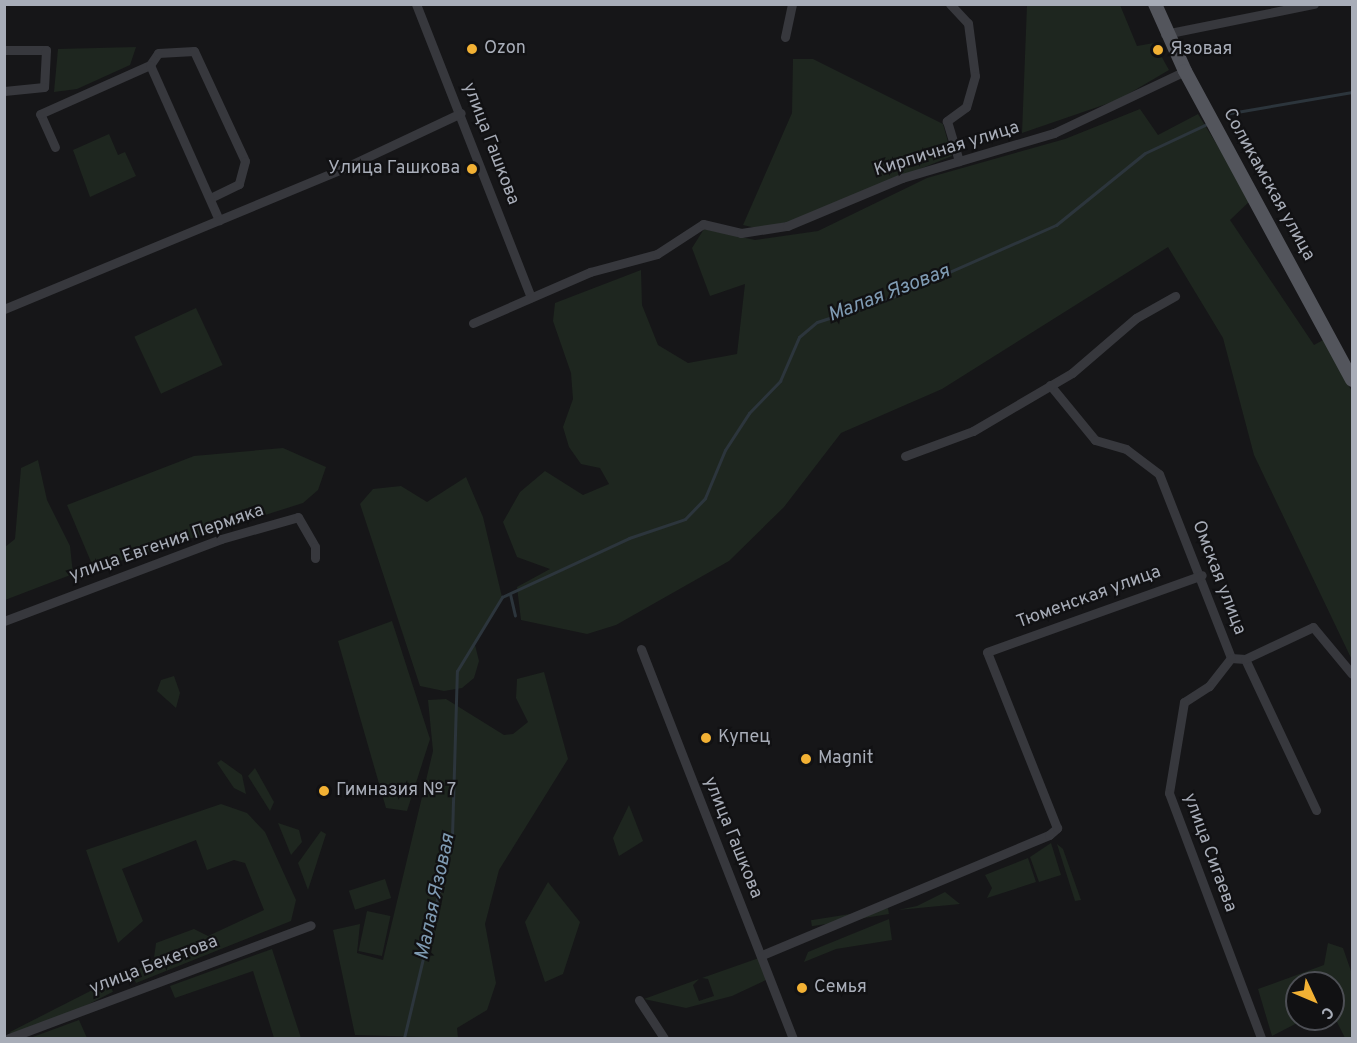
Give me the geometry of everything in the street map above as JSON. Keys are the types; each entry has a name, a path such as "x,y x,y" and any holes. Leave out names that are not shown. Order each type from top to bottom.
{"main road":[{"name":"Соликамская улица","path":"1155,4 1165,34 1353,380"}],"street":[{"name":"улица Гашкова","path":"416,4 461,113 531,297"},
{"path":"785,37 792,4"},
{"path":"950,4 968,23 975,66 973,94 947,121 959,161"},
{"path":"1165,34 1314,4"},
{"path":"4,50 46,51 44,87 4,91"},
{"path":"55,147 40,114 150,64 158,53 194,51 245,161 239,184 210,198"},
{"path":"150,64 219,220"},
{"name":"Кирпичная улица","path":"531,297 591,272 657,254 693,229 714,224 741,233 787,226 902,178 1054,133 1185,71"},
{"path":"4,309 219,220 461,113"},
{"path":"905,456 973,431 1050,385 1136,318 1174,296"},
{"path":"473,323 531,297"},
{"name":"Омская улица","path":"1050,385 1095,440 1126,449 1159,474 1202,574 1231,658 1245,658 1316,810"},
{"name":"улица Евгения Пермяка","path":"4,621 210,543 298,517 315,547 315,558"},
{"name":"Тюменская улица","path":"762,955 974,868 1057,828 987,652 1202,574"},
{"path":"1245,658 1313,627 1353,674"},
{"name":"улица Гашкова","path":"641,649 793,1038"},
{"name":"улица Сигаева","path":"1231,658 1209,686 1184,702 1169,793 1261,1038"},
{"name":"улица Бекетова","path":"9,1038 310,925"},
{"path":"639,1000 664,1038"}],"shaded area":[{"path":"1027,5 1120,5 1137,46 1154,43 1169,70 1118,100 1022,133"},
{"path":"136,47 130,65 77,89 54,92 58,49"},
{"path":"793,59 813,59 943,124 952,156 786,223 760,229 743,225 792,113"},
{"path":"1140,109 1158,135 1198,114 1251,200 1230,220 1314,345 1325,339 1352,392 1352,660 1254,455 1223,338 1168,247 942,389 841,433 784,507 729,561 616,625 587,634 521,620 517,587 550,569 517,557 503,522 520,492 545,471 583,495 609,484 600,468 581,464 569,447 563,427 573,399 571,373 553,321 555,303 641,270 642,305 658,345 688,363 737,354 745,284 710,296 692,248 704,229 755,240 818,231 927,178 1065,139"},
{"path":"109,134 118,155 125,152 136,176 90,197 73,150"},
{"path":"196,308 223,365 161,394 134,337"},
{"path":"283,448 326,467 318,490 303,503 94,569 67,505 194,456"},
{"path":"38,460 47,500 70,546 73,574 5,600 5,547 15,539 21,468"},
{"path":"466,477 483,517 502,597 475,645 479,661 474,678 462,688 444,691 420,686 360,504 373,489 401,486 427,502"},
{"path":"392,621 430,739 407,811 386,808 338,641"},
{"path":"544,672 568,759 499,870 485,924 496,983 487,1010 457,1028 458,1038 355,1035 333,930 360,924 357,953 383,960 433,751 428,700 446,699 504,735 513,734 528,722 516,698 517,679"},
{"path":"174,676 180,693 176,708 157,691 161,680"},
{"path":"221,760 242,775 246,794 234,788 217,763"},
{"path":"255,768 274,802 270,811 248,776"},
{"path":"221,804 247,813 265,832 296,900 291,921 136,983 132,974 154,958 156,943 194,929 208,936 264,910 245,863 234,860 207,870 196,840 122,869 143,921 118,943 86,850"},
{"path":"629,805 643,841 619,856 613,838"},
{"path":"278,823 299,830 302,842 291,855"},
{"path":"321,831 326,834 308,890 298,863"},
{"path":"1051,843 1061,875 1039,882 1030,857"},
{"path":"1057,844 1063,849 1081,900 1075,901"},
{"path":"1028,858 1036,882 987,898 992,888 985,875"},
{"path":"385,879 391,898 355,910 349,891"},
{"path":"548,882 580,922 563,974 545,982 525,922"},
{"path":"945,892 960,904 898,910 917,906"},
{"path":"888,908 889,914 812,926 811,920"},
{"path":"367,911 390,916 382,956 358,951"},
{"path":"889,919 892,940 836,949 804,962 808,952"},
{"path":"1328,943 1343,948 1352,974 1352,1038 1345,1038 1342,1031 1345,1031 1345,971 1308,971 1324,965"},
{"path":"272,949 301,1038 274,1038 253,971 175,998 170,986"},
{"path":"759,958 768,979 732,996 686,1008 644,999 699,979 693,985 699,1001 714,996 708,979 702,978"},
{"path":"1285,979 1285,1029 1272,1036 1258,989"},
{"path":"108,982 113,992 22,1038 13,1038 10,1032"},
{"path":"79,1020 87,1038 30,1038"}],"waterway":[{"name":"Малая Язовая","path":"1225,114 1352,92"},
{"name":"Малая Язовая","path":"404,1038 452,836 457,671 502,597 629,538 685,519 705,498 725,450 749,413 780,381 799,337 817,322 888,299 1056,225 1145,153 1207,124"},
{"name":"Малая Язовая","path":"510,594 515,615"}],"place":[{"name":"Ozon","path":"472,49"},
{"name":"Язовая","path":"1158,50"},
{"name":"Улица Гашкова","path":"472,169"},
{"name":"Купец","path":"706,738"},
{"name":"Magnit","path":"806,759"},
{"name":"Гимназия № 7","path":"324,791"},
{"name":"Семья","path":"802,988"}]}
